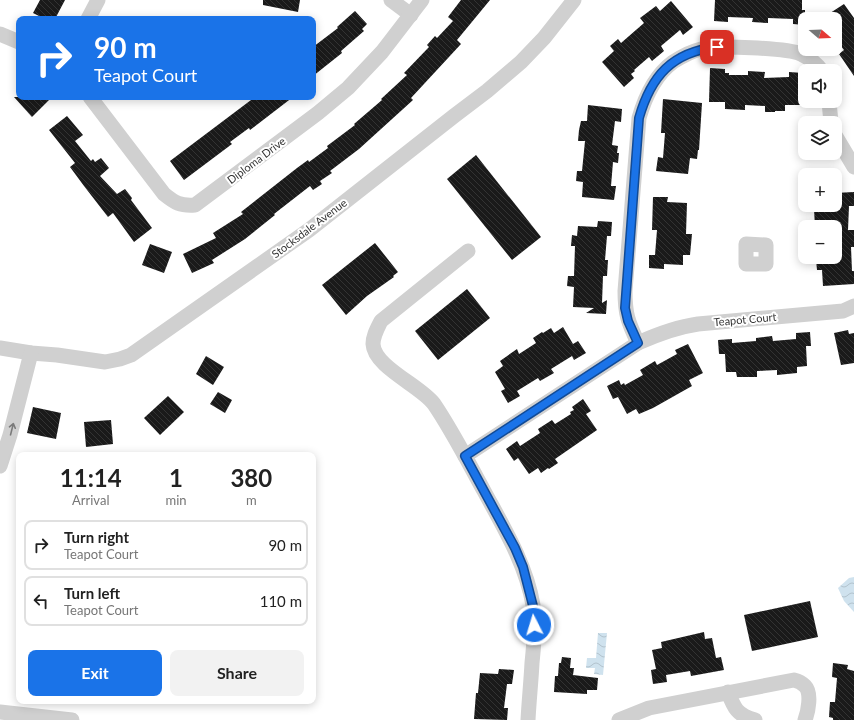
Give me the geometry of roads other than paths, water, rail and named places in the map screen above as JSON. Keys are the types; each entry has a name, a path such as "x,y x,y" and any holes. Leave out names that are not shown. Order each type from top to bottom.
{"street":[{"path":"90,16 98,0"},
{"path":"391,0 411,16"},
{"name":"Diploma Drive","path":"92,100 164,194 175,203 186,206 195,205 312,118 348,88 382,52 422,0"},
{"name":"Stocksdale Avenue","path":"0,348 105,362 120,360 138,351 309,230 454,116 487,92 521,62 574,0"},
{"path":"0,34 16,41"},
{"path":"638,343 628,321 625,308 625,291 639,118 652,86 661,73 674,62 701,49 717,47 787,50 800,54 815,64"},
{"path":"842,147 854,168"},
{"path":"468,251 381,321 374,335 373,345 377,355 387,366 424,393 433,403 465,456 515,548 528,584 533,606 535,631 528,720"},
{"name":"Teapot Court","path":"465,456 638,343 679,327 843,311 854,306"},
{"path":"0,466 10,435 31,353"},
{"path":"619,720 649,708 794,680 801,682 807,687 809,694 805,720"},
{"path":"728,692 733,706 739,713 755,720"},
{"path":"0,712 68,719"}],"water":[{"path":"854,577 854,612 844,601 838,588 849,578"},
{"path":"598,633 607,633 603,675 594,674 595,668 586,668 587,658 596,658"}]}
